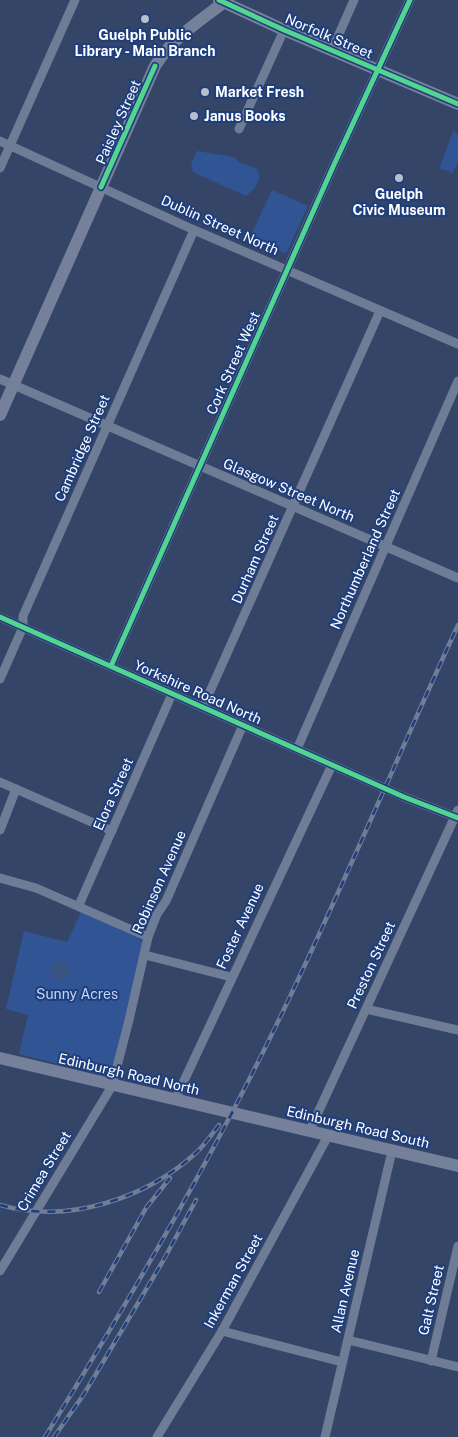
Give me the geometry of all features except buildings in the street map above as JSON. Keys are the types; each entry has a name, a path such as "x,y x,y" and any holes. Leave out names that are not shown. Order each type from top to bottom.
{"main road":[{"name":"Norfolk Street","path":"221,1 458,104"},
{"name":"Paisley Street","path":"0,415 153,69 162,54 176,39 221,1"},
{"name":"Edinburgh Road North","path":"0,1058 251,1118"},
{"name":"Edinburgh Road South","path":"251,1118 458,1166"}],"street":[{"path":"0,168 75,0"},
{"path":"332,50 354,0"},
{"name":"Cork Street West","path":"111,666 199,466 410,0"},
{"path":"238,129 284,30"},
{"name":"Dublin Street North","path":"0,141 194,230 458,344"},
{"name":"Cambridge Street","path":"0,679 23,627 23,616 194,230"},
{"name":"Durham Street","path":"203,708 380,311"},
{"name":"Glasgow Street North","path":"0,379 458,578"},
{"name":"Northumberland Street","path":"297,749 458,381"},
{"name":"Yorkshire Road North","path":"0,617 384,788 457,815"},
{"name":"Elora Street","path":"79,905 172,694"},
{"name":"Robinson Avenue","path":"112,1086 148,937 157,914 166,901 243,725"},
{"name":"Foster Avenue","path":"175,1100 332,765"},
{"path":"0,782 112,831"},
{"path":"0,830 16,790"},
{"name":"Preston Street","path":"309,1132 457,815"},
{"path":"0,878 36,888 79,905 148,937"},
{"path":"145,955 231,977"},
{"path":"366,1009 458,1030"},
{"name":"Crimea Street","path":"0,1270 112,1086"},
{"name":"Inkerman Street","path":"161,1436 222,1331 328,1136"},
{"name":"Allan Avenue","path":"325,1437 392,1151"},
{"name":"Galt Street","path":"431,1361 458,1246"},
{"path":"222,1331 342,1362"},
{"path":"348,1340 458,1367"}],"green space":[{"path":"453,131 458,134 458,162 452,174 447,170 439,169"},
{"path":"197,151 234,157 240,163 256,168 260,177 255,188 246,196 193,172 191,164"},
{"path":"272,190 308,206 286,254 250,237"},
{"name":"Sunny Acres","path":"81,912 137,937 142,941 143,946 110,1077 19,1054 28,1015 6,1009 24,931 67,942"}],"shaded area":[{"path":"60,962 66,965 69,971 66,977 60,980 54,977 51,971 54,965"}],"railway":[{"path":"45,1437 171,1224 259,1061 330,911 458,625"},
{"path":"0,1205 52,1212 79,1209 131,1194 177,1168 197,1152 219,1125"},
{"path":"99,1292 146,1208 170,1178"},
{"path":"54,1437 84,1394 163,1261 196,1200"}],"cycle path":[{"path":"219,0 284,30 458,104"},
{"path":"111,666 332,169 410,0"},
{"path":"101,187 155,66"},
{"path":"0,617 404,797 458,818"}],"place":[{"name":"Guelph Public Library - Main Branch","path":"145,19"},
{"name":"Market Fresh","path":"205,92"},
{"name":"Janus Books","path":"194,116"},
{"name":"Guelph Civic Museum","path":"399,178"}]}
